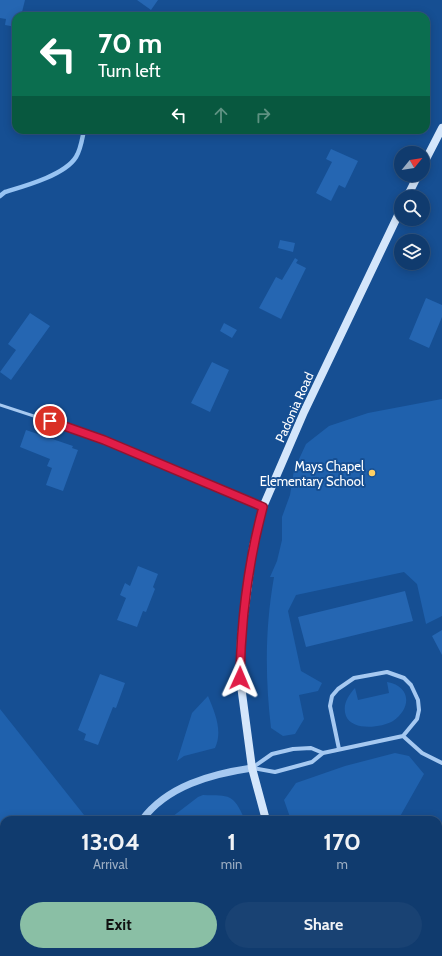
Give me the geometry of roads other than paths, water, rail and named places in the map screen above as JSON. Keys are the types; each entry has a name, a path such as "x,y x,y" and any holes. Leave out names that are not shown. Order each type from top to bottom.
{"main road":[{"path":"430,151 442,128"},
{"name":"Padonia Road","path":"265,816 252,768 240,678 241,638 253,547 263,507 304,412 394,224"}],"street":[{"path":"146,816 159,801 173,792 206,778 252,768 275,772 312,762 323,753 403,736 417,719 418,700 411,685 404,678 387,672 354,678 345,683 332,696 330,706 339,749"},
{"path":"403,736 422,753 442,763"},
{"path":"252,768 272,754 279,752 311,748 323,753"}],"lane":[{"path":"0,405 104,440 263,507"}],"waterway":[{"path":"0,196 5,192 44,179 63,169 76,157 83,134"}],"place":[{"name":"Mays Chapel Elementary School","path":"372,473"}]}
